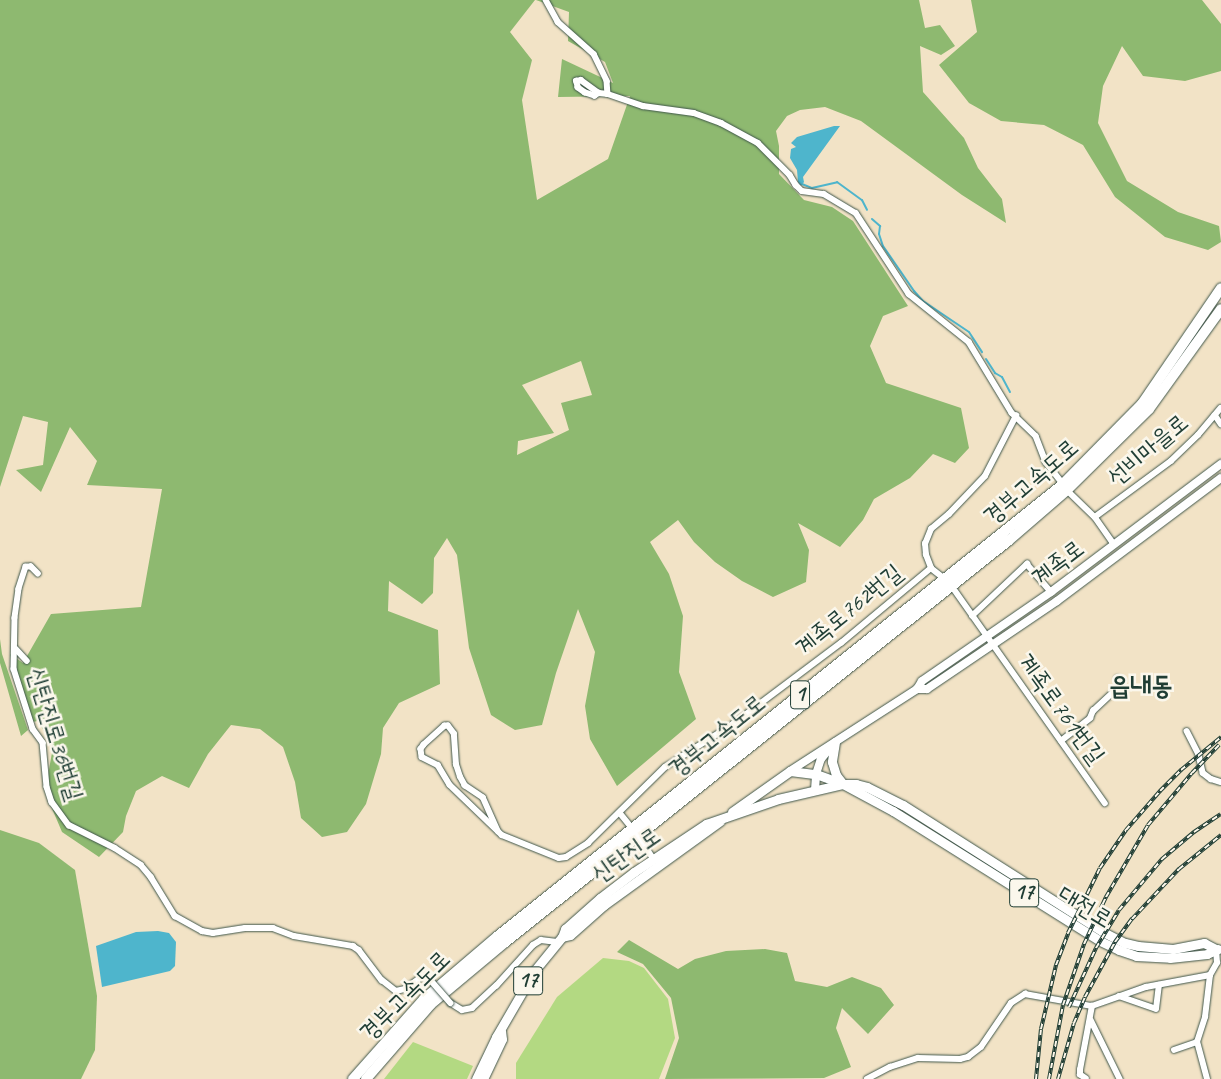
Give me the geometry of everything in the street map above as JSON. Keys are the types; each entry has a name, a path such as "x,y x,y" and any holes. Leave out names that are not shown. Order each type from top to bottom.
{"highway":[{"name":"경부고속도로","path":"353,1079 424,1000 498,936 1062,485 1142,404 1221,288"},
{"name":"경부고속도로","path":"366,1079 431,1004 496,949 1000,548 1067,490 1149,409 1221,308"}],"main road":[{"name":"계족로","path":"790,771 917,689 922,681 1051,592 1221,464"},
{"name":"계족로","path":"917,689 926,689 1057,601 1221,478"},
{"path":"815,790 816,774 821,759 835,742"},
{"path":"724,818 778,799 843,784 836,775 832,762 835,742"},
{"name":"대전로","path":"790,771 816,774 843,784 856,784 903,805 1106,933 1125,943 1173,949 1204,943 1219,948"},
{"name":"신탄진로","path":"559,939 570,935 604,905 790,771"},
{"name":"신탄진로","path":"476,1079 496,1037 526,984 565,929 600,898 654,859 706,824 724,818"},
{"name":"신탄진로","path":"483,1079 502,1039 501,1031"}],"street":[{"path":"546,0 558,22 594,54 607,81 608,94"},
{"path":"597,94 608,94 643,106 694,113 721,123 758,143 790,175 802,191 824,194 856,213 910,294 969,342 1016,416 1036,436 1046,462 1061,481"},
{"name":"선비마을로","path":"1095,517 1171,461 1221,408"},
{"path":"1215,415 1221,424"},
{"name":"계족로762번길","path":"945,579 931,568 926,555 925,544 931,529 986,476 1016,416"},
{"path":"1070,493 1095,517 1114,544"},
{"path":"972,616 1027,564 1051,592"},
{"name":"신탄진로36번길","path":"38,574 31,567 26,567 19,589 15,618 16,649 13,657 18,686 33,729 43,743 47,787 52,802 69,826 115,848 140,865 151,877 175,916 197,928 213,933 245,928 273,928 294,936 353,946 359,950 382,980 396,991 406,989 423,976 429,978 452,1003 462,1010 472,1008 484,999 537,942 559,939"},
{"name":"계족로762번길","path":"498,832 483,798 465,786 460,777 456,765 454,734 448,726 445,726 421,749 422,757 438,765 450,785 498,832 512,841 559,858 566,857 582,849 666,767 733,724 841,643 931,568"},
{"path":"954,590 986,636"},
{"name":"계족로761번길","path":"986,636 1105,803"},
{"path":"16,649 27,661"},
{"path":"1061,741 1090,718 1093,712 1121,685 1118,679"},
{"path":"1187,731 1199,755 1203,773 1211,779 1221,782"},
{"path":"620,813 629,824"},
{"path":"641,840 654,859"},
{"path":"1207,1079 1198,1042 1205,1017 1210,975 1216,963 1219,948"},
{"path":"866,1079 890,1067 918,1058 960,1059 968,1057 981,1047 1011,1003 1025,994 1092,1006 1159,985 1210,975"},
{"path":"1119,996 1156,1009 1159,985"},
{"path":"1086,1079 1080,1074 1080,1070 1091,1020 1092,1006"},
{"path":"1091,1020 1120,1079"},
{"path":"1174,1050 1198,1042"}],"green space":[{"path":"0,0 535,0 510,32 532,60 522,100 537,200 608,159 630,96 558,97 562,59 613,83 605,62 568,41 569,12 536,0 919,0 925,28 940,25 955,46 941,55 920,46 923,92 964,138 978,168 1002,199 1006,223 962,195 861,121 825,107 800,110 787,116 776,131 779,146 779,174 804,200 832,207 853,221 908,306 883,316 870,346 886,383 961,408 969,448 955,463 933,454 910,478 874,499 863,520 840,547 798,523 809,550 806,582 773,597 742,581 715,562 694,542 678,520 650,542 669,574 683,616 679,672 696,719 617,786 590,739 585,706 595,652 578,609 556,673 542,725 515,730 491,715 469,648 457,555 447,538 434,558 433,593 422,604 389,581 388,611 438,630 440,684 399,703 383,728 381,754 366,804 347,832 322,837 301,818 295,782 283,747 260,729 231,725 208,754 189,788 162,776 136,791 126,816 123,832 99,857 62,832 45,792 53,747 38,721 32,722 19,693 10,654 23,663 51,614 141,607 162,489 87,485 97,461 70,427 41,492 16,470 43,465 48,422 23,416 0,487","holes":["581,361 592,395 561,403 569,430 517,455 518,441 554,433 522,385"]},
{"path":"971,0 1202,0 1221,24 1221,71 1185,81 1143,76 1122,46 1103,86 1098,123 1127,181 1178,212 1219,226 1221,242 1208,250 1165,237 1115,197 1083,145 1044,125 1001,121 969,103 939,65 977,32"},
{"path":"0,639 2,654 28,730 21,736 0,663"},
{"path":"0,830 39,843 75,870 97,996 95,1050 81,1079 0,1079"},
{"path":"629,940 678,969 695,959 726,951 765,949 787,953 795,981 827,987 852,977 881,988 894,1005 868,1034 842,1008 836,1028 851,1067 824,1078 665,1079 679,1038 671,998 643,964 617,952"},
{"path":"603,958 629,961 644,968 668,999 675,1038 659,1079 516,1079 516,1063 557,997"},
{"path":"413,1042 473,1066 467,1079 384,1079"}],"water":[{"path":"840,126 803,177 804,182 801,186 798,182 797,170 790,158 791,149 796,147 791,143 797,137"},
{"path":"158,931 169,933 176,942 175,966 170,971 102,987 96,946 136,932"}],"waterway":[{"path":"802,184 812,188 837,182 862,200 867,210"},
{"path":"872,219 880,226 879,234 883,246 914,291 923,301 969,332 982,352"},
{"path":"986,359 995,373 1002,377 1010,392"}],"railway":[{"path":"1036,1079 1041,1029 1056,965 1068,933 1100,868 1126,830 1160,791 1181,770 1221,737"},
{"path":"1049,1079 1063,1005 1084,944 1106,897 1148,825 1192,773 1219,745"},
{"path":"1069,1007 1096,948 1119,910 1162,859 1194,832 1221,814"},
{"path":"1058,1079 1074,1023 1085,997 1115,942 1132,919 1179,869 1221,835"}],"district":[{"name":"읍내동","path":"1141,686"}]}
